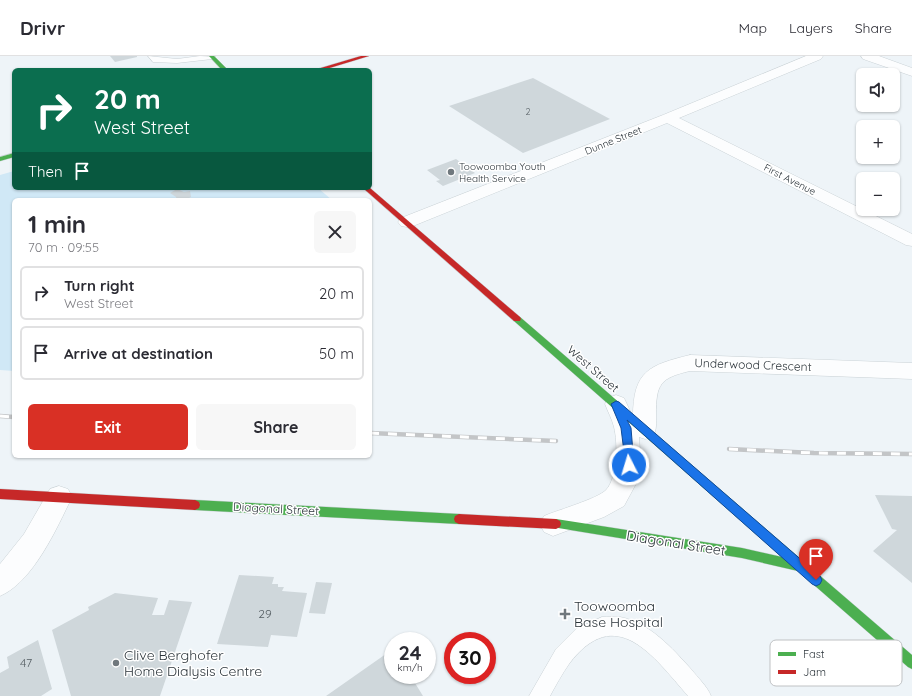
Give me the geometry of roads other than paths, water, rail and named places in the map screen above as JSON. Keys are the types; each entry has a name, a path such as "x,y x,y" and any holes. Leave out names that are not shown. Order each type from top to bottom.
{"main road":[{"path":"211,56 223,68"},
{"path":"324,68 367,56"},
{"path":"0,159 12,156"},
{"name":"West Street","path":"368,190 407,222 885,640"},
{"name":"Diagonal Street","path":"0,494 553,524 742,553 799,566"},
{"name":"West Street","path":"902,654 912,663"}],"street":[{"name":"Dunne Street","path":"407,222 668,118 818,56"},
{"path":"868,56 912,72"},
{"name":"First Avenue","path":"668,118 912,241"},
{"name":"Underwood Crescent","path":"645,430 644,401 646,389 655,375 671,366 690,363 912,371"},
{"name":"Diagonal Street","path":"553,524 595,509 615,498 624,482 629,465 626,428 616,404"},
{"path":"0,582 5,579 26,554 59,497"}],"lane":[{"path":"152,56 156,60 177,61 211,56"},
{"path":"539,696 562,657 580,638 598,627 616,625 631,630 646,638 701,696"}],"railway":[{"path":"0,416 12,417"},
{"path":"372,433 556,441"},
{"path":"729,449 814,453 912,454"}],"place":[{"name":"Toowoomba Youth Health Service","path":"451,172"},
{"name":"Toowoomba Base Hospital","path":"565,614"},
{"name":"Clive Berghofer Home Dialysis Centre","path":"116,663"}]}
